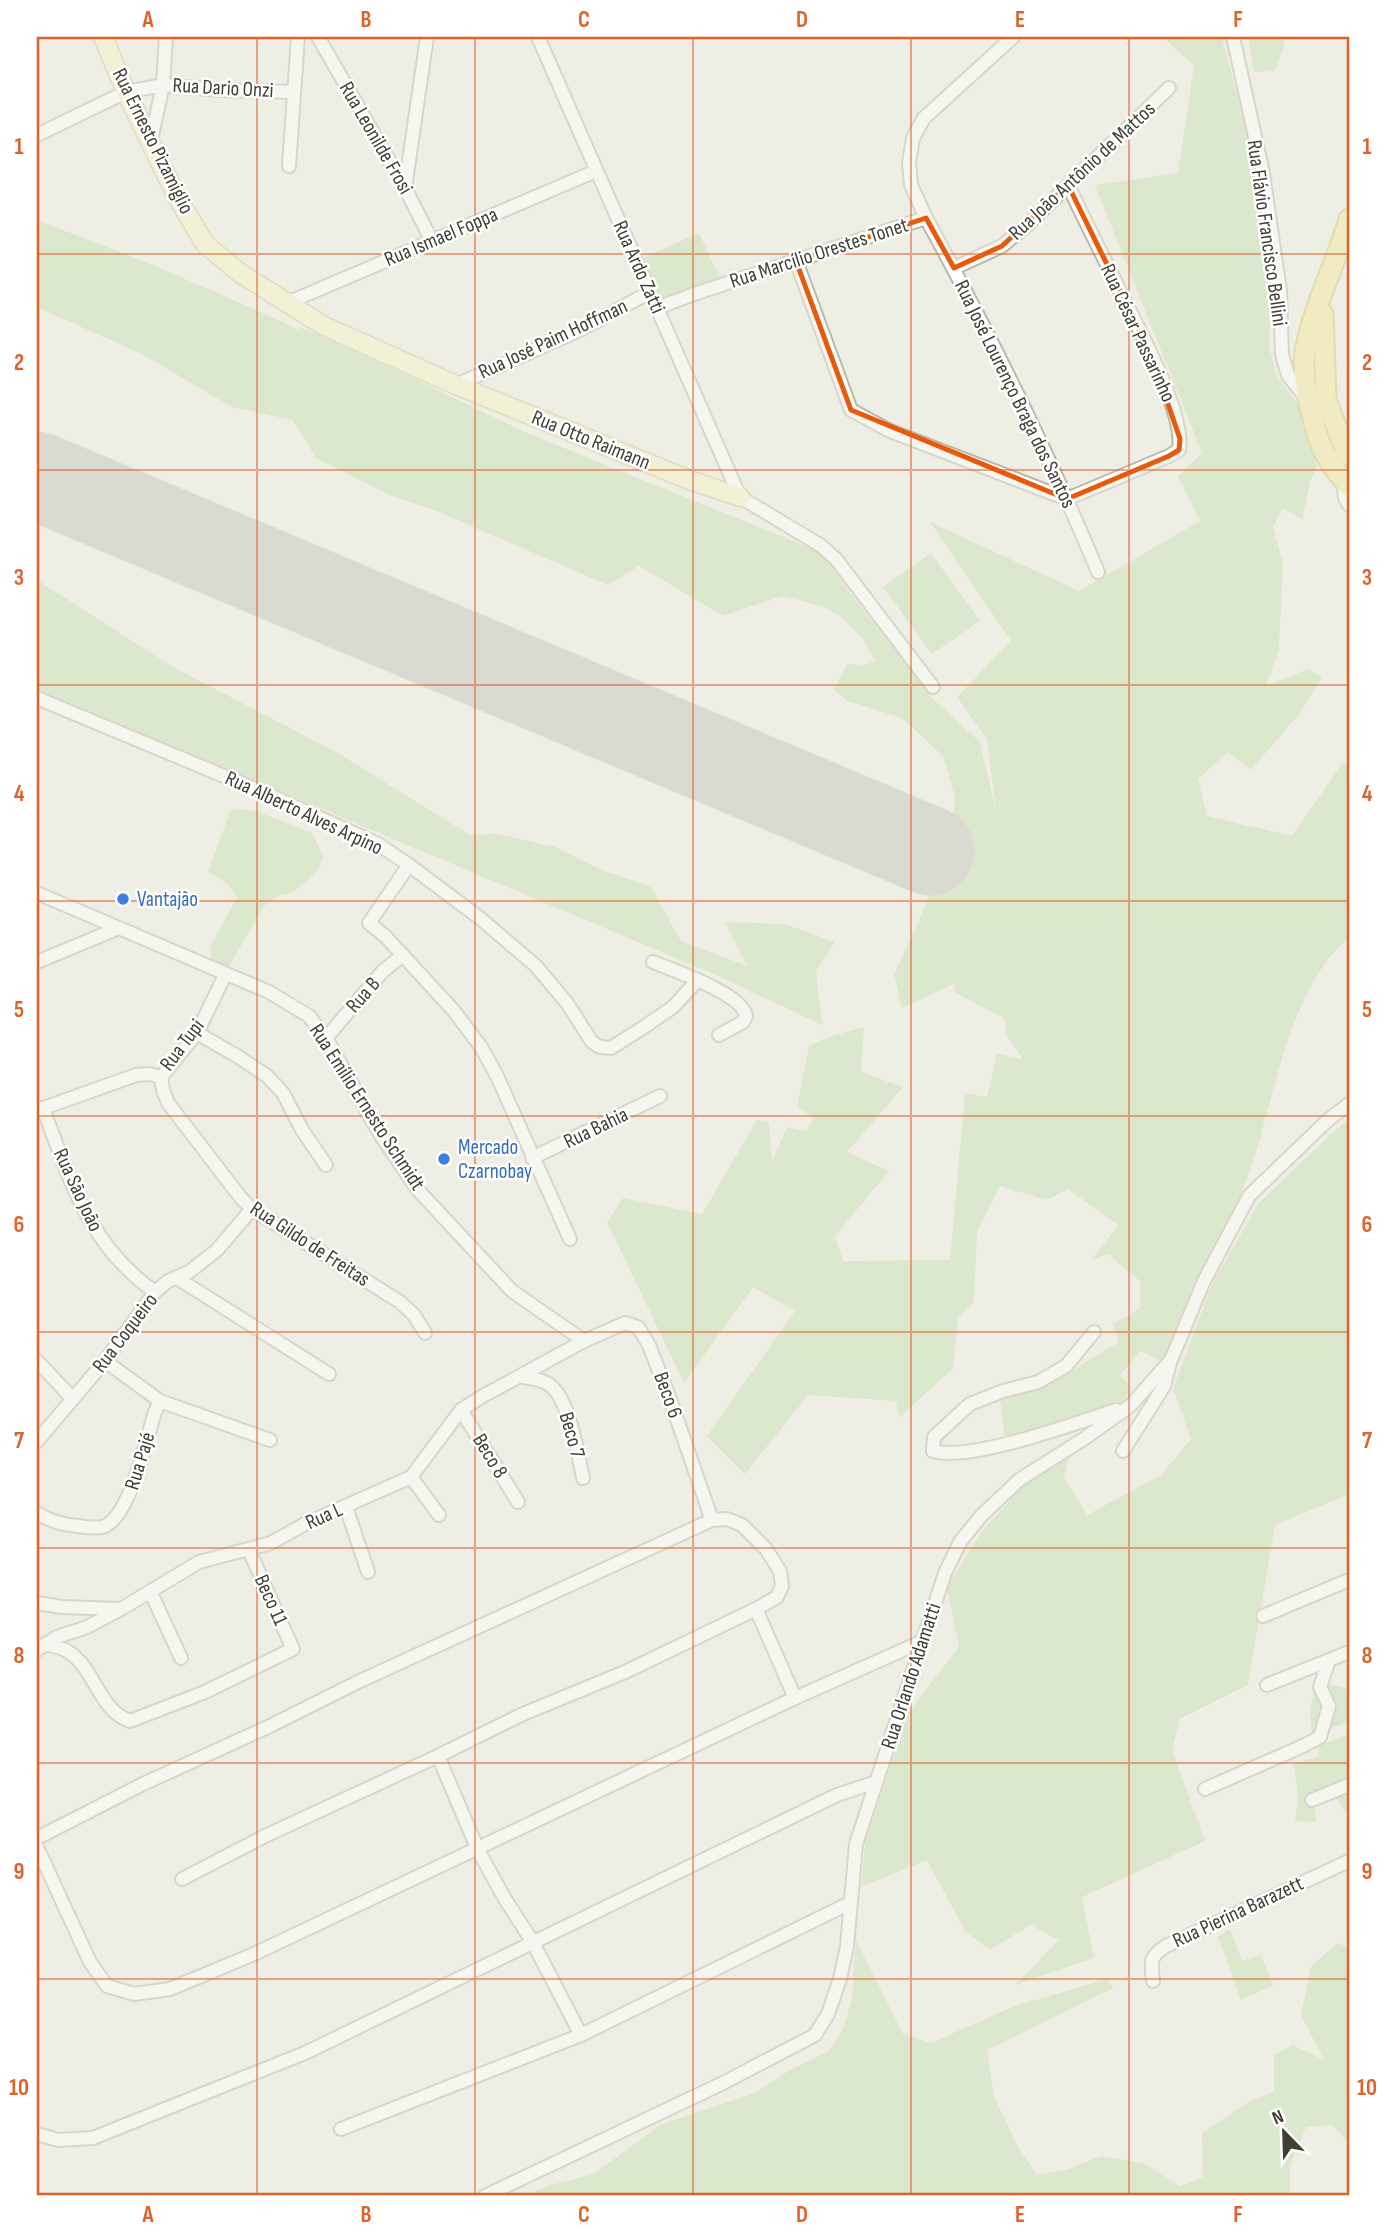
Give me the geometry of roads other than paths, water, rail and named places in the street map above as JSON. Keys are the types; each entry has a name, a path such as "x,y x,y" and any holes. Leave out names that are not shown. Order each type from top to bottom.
{"main road":[{"path":"1347,480 1331,467 1317,439 1305,386 1305,354 1322,292 1349,219"},
{"path":"1322,292 1326,399 1349,456"}],"street":[{"name":"Rua Ernesto Pizamiglio","path":"103,37 126,92 177,197 205,244"},
{"path":"150,140 163,85 166,37"},
{"path":"289,166 298,37"},
{"name":"Rua Leonilde Frosi","path":"318,37 405,188 432,241"},
{"path":"405,188 427,37"},
{"name":"Rua Ardo Zatti","path":"538,37 740,498"},
{"name":"Rua Marcílio Orestes Tonet","path":"657,308 926,219 911,185 909,163 913,138 924,118 1013,37"},
{"name":"Rua Flávio Francisco Bellini","path":"1233,37 1263,173 1280,291 1282,355 1287,375 1308,400 1330,409"},
{"name":"Rua Dario Onzi","path":"37,135 126,92 163,85 294,92"},
{"name":"Rua João Antônio de Mattos","path":"954,268 1002,246 1169,88"},
{"name":"Rua Ismael Foppa","path":"287,303 596,171"},
{"name":"Rua César Passarinho","path":"1067,499 1169,456 1179,450 1180,439 1176,417 1150,352 1068,185"},
{"name":"Rua José Lourenço Braga dos Santos","path":"926,219 954,268 1067,499 1097,572"},
{"name":"Rua Otto Raimann","path":"205,244 240,273 324,326 456,385 740,498 820,545 836,559 933,687"},
{"path":"796,261 851,411 890,431 1067,499"},
{"name":"Rua José Paim Hoffman","path":"456,385 582,329 650,292"},
{"path":"1347,480 1345,498 1349,505"},
{"name":"Rua Alberto Alves Arpino","path":"37,698 267,794 378,844 481,919 536,966 568,1003 592,1042 600,1047 611,1048 673,1007 697,981"},
{"path":"409,865 369,923 454,1011 481,1047 497,1076 570,1239"},
{"name":"Rua Emílio Ernesto Schmidt","path":"37,893 285,1000 309,1016 326,1038 380,1134 417,1189 512,1292 584,1341"},
{"path":"37,962 119,928"},
{"name":"Rua B","path":"326,1038 383,971 402,955"},
{"path":"653,962 725,995 745,1011 743,1022 719,1035"},
{"name":"Rua Tupi","path":"40,1110 136,1075 161,1077 197,1033 225,975"},
{"path":"197,1033 267,1076 282,1093 302,1130 326,1165"},
{"name":"Rua Gildo de Freitas","path":"161,1077 169,1103 252,1209 400,1302 414,1315 425,1333"},
{"name":"Rua Bahia","path":"532,1158 660,1096"},
{"name":"Rua Orlando Adamatti","path":"485,2196 723,2083 814,2035 828,2014 848,1946 856,1844 944,1573 960,1542 981,1516 1019,1480 1086,1438 1130,1406 1171,1360 1204,1281 1249,1196 1328,1120 1349,1104"},
{"name":"Rua São João","path":"40,1110 87,1217 118,1260 136,1279 155,1292"},
{"name":"Rua Coqueiro","path":"37,1441 105,1361 155,1292 189,1272 217,1250 252,1209"},
{"path":"177,1278 329,1374"},
{"name":"Beco 6","path":"584,1341 625,1323 638,1327 649,1345 667,1391 712,1520"},
{"path":"1094,1332 1066,1366 1038,1382 1003,1391 970,1404 934,1437 933,1451 969,1451 1003,1445 1130,1406"},
{"name":"Rua L","path":"41,1647 57,1637 87,1627 121,1609 199,1562 271,1543 305,1524 411,1477 461,1410 481,1396 584,1341"},
{"path":"1123,1451 1164,1386 1171,1360"},
{"path":"105,1361 160,1401 270,1440"},
{"path":"37,1362 74,1399"},
{"name":"Beco 7","path":"521,1377 551,1385 558,1394 565,1408 583,1478"},
{"name":"Rua Pajé","path":"37,1513 60,1524 82,1527 105,1526 114,1518 128,1500 160,1401"},
{"name":"Beco 8","path":"461,1410 517,1502"},
{"path":"411,1477 439,1515"},
{"path":"345,1507 368,1572"},
{"path":"37,1838 143,1784 270,1727 360,1681 712,1520 727,1519 742,1525 766,1549 780,1571 782,1587 777,1597 756,1609 625,1672 523,1714 290,1824 182,1879"},
{"name":"Beco 11","path":"41,1647 66,1650 81,1664 112,1710 120,1717 130,1720 205,1692 293,1649 249,1550"},
{"path":"1263,1616 1349,1580"},
{"path":"150,1592 181,1658"},
{"path":"37,1603 62,1607 121,1609"},
{"path":"756,1609 795,1698"},
{"path":"37,1847 90,1962 107,1986 134,1994 170,1989 254,1954 795,1698 921,1643"},
{"path":"1267,1685 1349,1652"},
{"path":"1205,1790 1321,1737 1329,1706 1320,1687 1329,1660"},
{"path":"438,1756 478,1850 532,1941 581,2035"},
{"path":"37,2134 58,2140 93,2138 305,2053 837,1795 876,1782"},
{"path":"1312,1800 1349,1785"},
{"name":"Rua Pierina Barazett","path":"1153,1981 1151,1963 1154,1954 1166,1946 1349,1861"},
{"path":"341,2129 581,2035 850,1903"}],"place":[{"name":"Vantajão","path":"123,899"},
{"name":"Mercado Czarnobay","path":"444,1159"}]}
